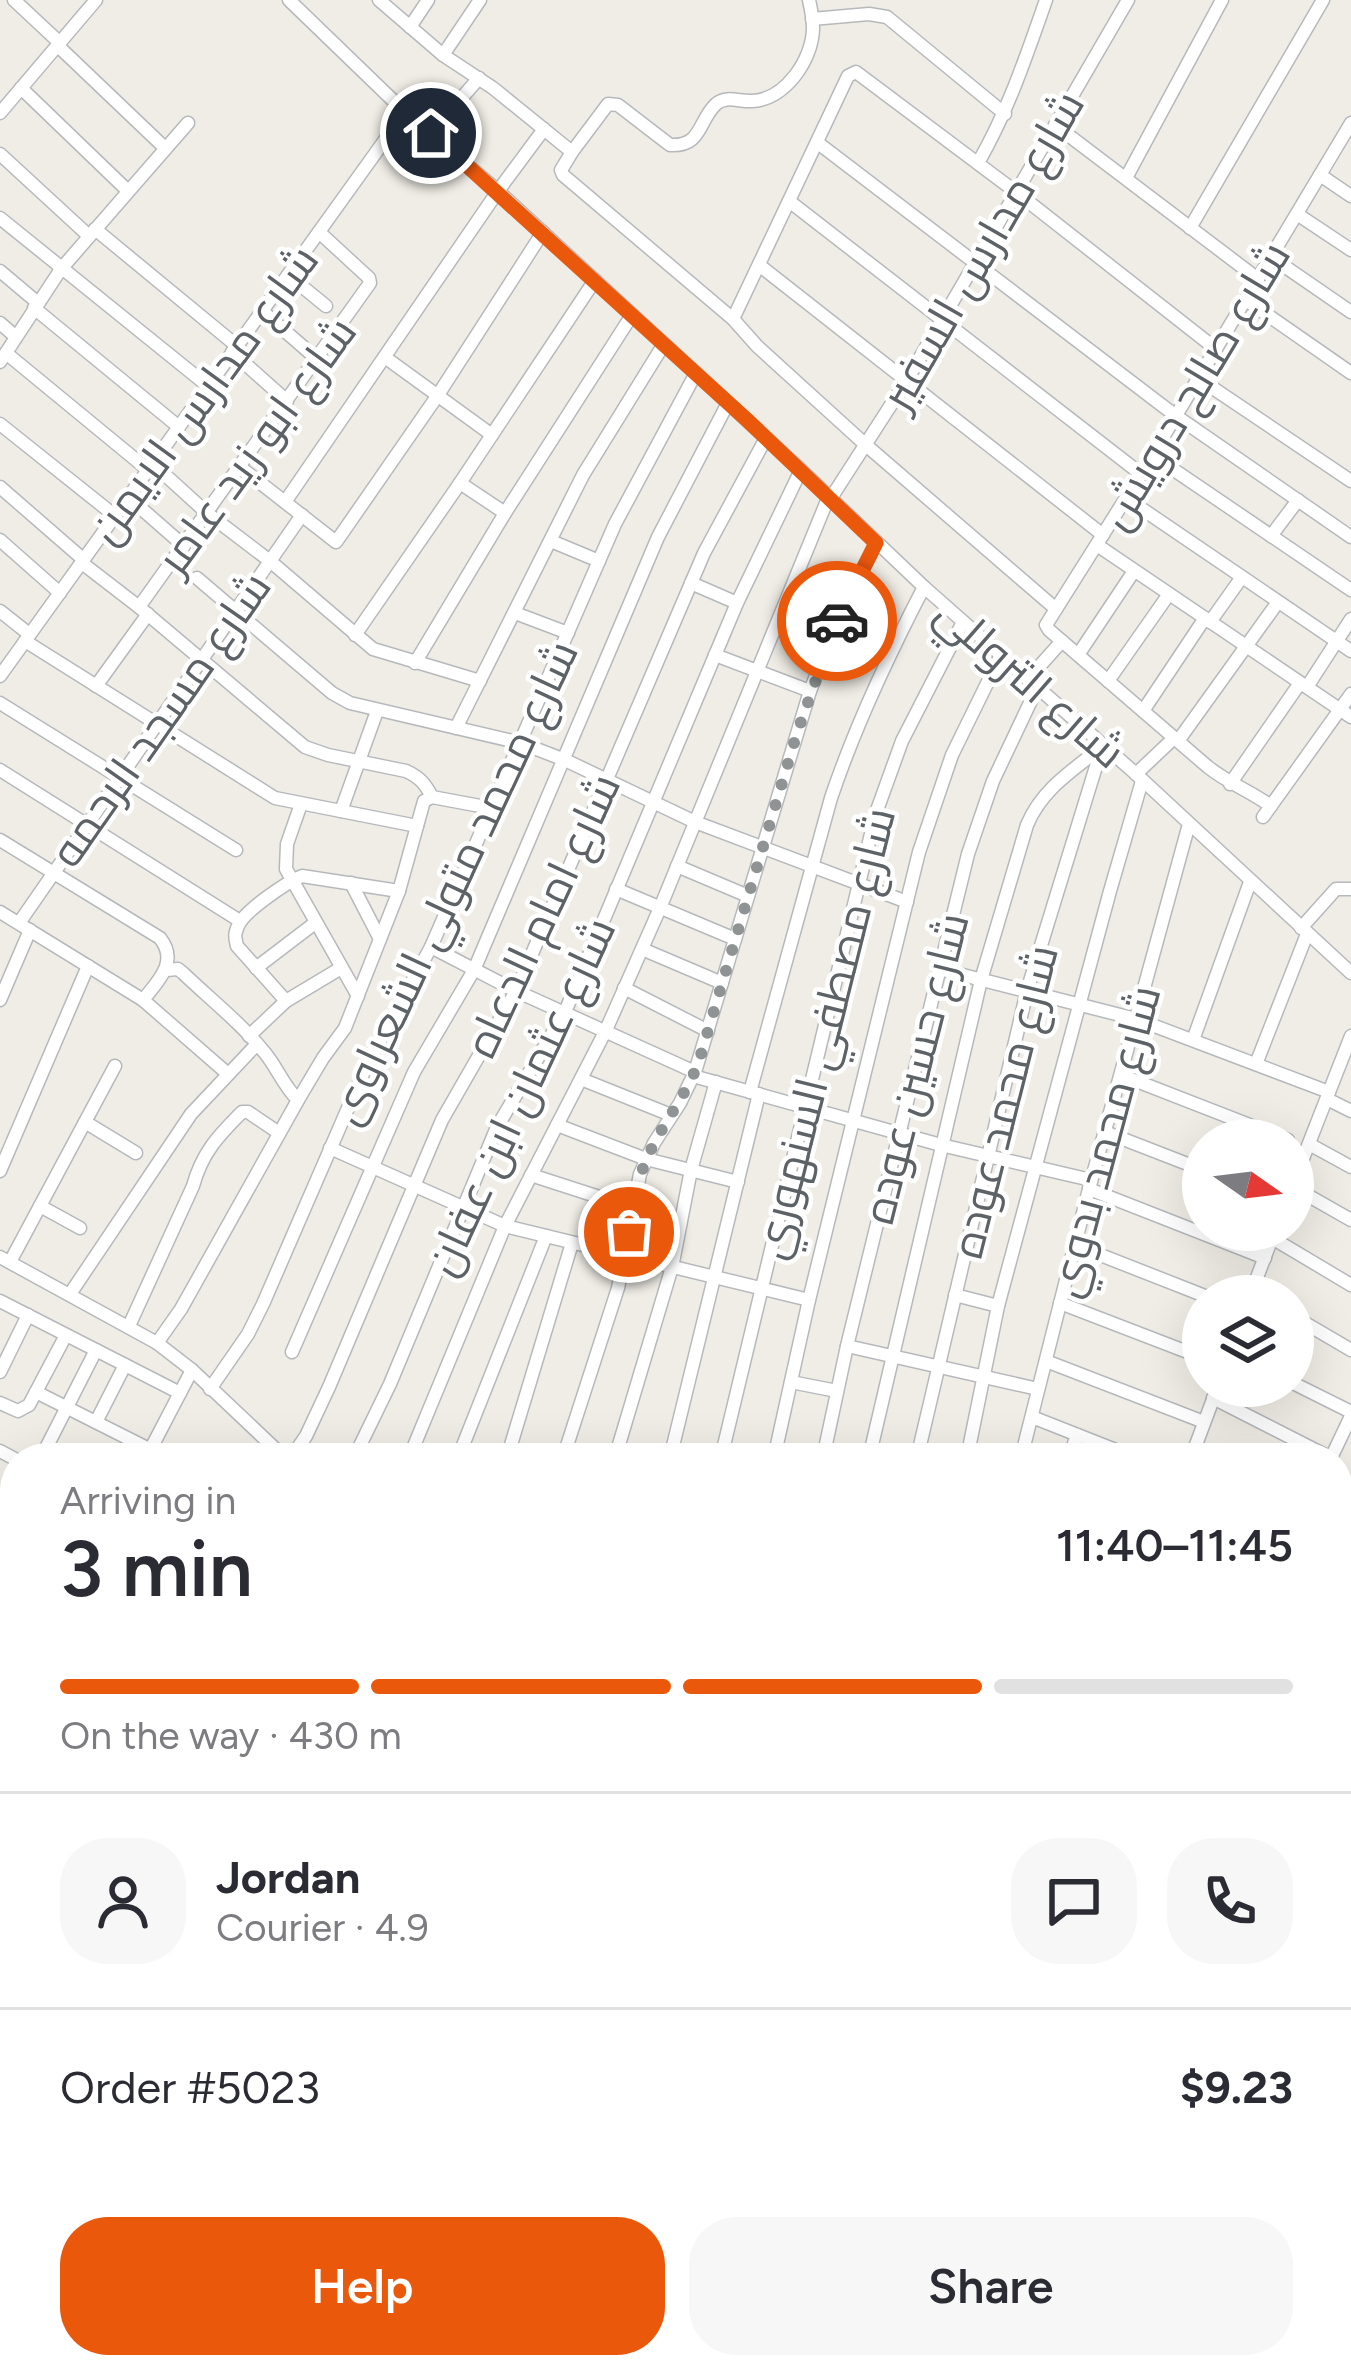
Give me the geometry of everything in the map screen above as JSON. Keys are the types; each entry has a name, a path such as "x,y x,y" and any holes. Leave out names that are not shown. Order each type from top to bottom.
{"street":[{"path":"14,0 165,148"},
{"path":"2,107 97,0"},
{"name":"شارع التروللي","path":"289,0 924,587 1351,973"},
{"path":"379,0 443,55 572,152"},
{"path":"410,27 428,0"},
{"path":"443,55 480,0"},
{"path":"809,0 813,30 793,79 756,102 722,100 688,143 670,145 611,104 572,152 561,170 565,178 733,320 867,446 1056,609 1046,627 1230,784 1252,793 1267,812 1346,713 1351,694"},
{"path":"978,163 1005,114 1046,0"},
{"name":"شارع مدارس السفير","path":"415,1443 505,1226 606,1030 660,908 830,497 907,380 1128,0"},
{"path":"1126,178 1222,0"},
{"path":"1190,228 1323,0"},
{"path":"812,20 886,16 1005,114"},
{"path":"733,320 853,72 1216,349"},
{"path":"431,133 479,78"},
{"path":"21,88 128,190"},
{"name":"شارع مدارس الايمن","path":"1,671 406,112"},
{"path":"188,123 62,269 3,357 270,561 379,653 480,681"},
{"path":"1054,125 1258,279"},
{"path":"285,502 544,129"},
{"name":"شارع صالح درويش","path":"1056,609 1348,134"},
{"path":"818,143 1176,416 1351,537"},
{"path":"0,154 235,349 287,401"},
{"path":"1320,175 1351,196"},
{"path":"789,201 1142,474"},
{"path":"1297,214 1351,250"},
{"path":"0,218 208,386"},
{"name":"شارع ابو زيد عامر","path":"96,686 184,546 370,284 319,232"},
{"path":"240,467 336,542 543,232"},
{"path":"1271,257 1351,312"},
{"path":"759,265 907,380 1134,571 1346,713"},
{"path":"0,271 178,427"},
{"path":"288,274 326,306"},
{"path":"355,635 595,280"},
{"path":"1246,300 1351,373"},
{"path":"262,311 317,358"},
{"path":"415,663 632,315"},
{"path":"0,323 16,337"},
{"path":"456,728 583,475 664,344"},
{"path":"386,358 492,434"},
{"name":"شارع محمد متولي الشعراوى","path":"210,1389 248,1334 376,1046 431,947 599,561 696,373"},
{"path":"1198,378 1351,481"},
{"path":"292,1352 414,1072 474,970 650,554 728,403"},
{"path":"0,424 114,515"},
{"name":"شارع امام الدعاه","path":"291,1443 317,1415 442,1120 516,991 691,583 766,438"},
{"path":"1153,455 1351,590"},
{"name":"شارع عثمان ابن عفان","path":"360,1443 504,1112 565,1012 737,603 801,470"},
{"path":"460,483 505,513"},
{"path":"0,488 305,747 406,771 426,785 431,797"},
{"path":"127,496 184,546"},
{"path":"1126,498 1351,651"},
{"path":"1271,536 1298,500"},
{"name":"شارع مسجد الرحمه","path":"0,1000 25,926 54,873 302,515"},
{"path":"0,540 60,593"},
{"path":"551,541 599,561"},
{"path":"568,1443 609,1321 646,1159 694,1074 810,692 841,612 876,543"},
{"path":"1078,655 1134,571"},
{"path":"197,578 332,693 350,703 521,743 695,822 907,902"},
{"path":"1143,711 1242,578"},
{"path":"691,583 737,603"},
{"path":"674,1443 738,1182 754,1093 831,798 884,664 924,587"},
{"path":"1108,681 1169,594"},
{"path":"970,1443 998,1306 1139,777 1176,740 1278,602"},
{"path":"0,611 27,638 96,686 263,793 417,826"},
{"path":"514,613 568,633"},
{"path":"1230,784 1351,619"},
{"name":"شارع مصطفي السنهوري","path":"725,1443 887,776 963,622"},
{"name":"شارع حسين عوده","path":"826,1443 939,969 980,818 1033,684 1062,641"},
{"path":"715,655 810,692"},
{"path":"777,1443 853,1120 939,787 1001,655"},
{"path":"0,703 236,850"},
{"path":"341,811 377,711"},
{"path":"872,1443 981,980 1033,811 1051,788 1102,746"},
{"name":"شارع محمد عوده","path":"920,1443 1028,991 1102,746"},
{"path":"0,770 240,921"},
{"path":"157,1343 181,1310 323,1058 346,1028 399,891 424,801 431,797 491,808"},
{"path":"301,804 285,856 291,881 358,996"},
{"name":"شارع محمد بدوي","path":"1025,1443 1189,824"},
{"path":"0,840 160,938 170,959 142,1000"},
{"path":"677,866 748,896"},
{"path":"286,1001 237,946 240,921 302,876 399,891"},
{"path":"1193,1040 1250,882"},
{"path":"351,883 380,939"},
{"path":"1256,1064 1304,931 1336,889 1351,889"},
{"path":"616,890 735,940"},
{"path":"0,912 142,1000 228,1074"},
{"path":"256,968 315,923"},
{"path":"431,947 694,1074 941,1145 1036,1167 1264,1258"},
{"path":"642,949 722,983"},
{"path":"0,1171 88,966"},
{"path":"70,1294 191,1114 286,1001 341,968"},
{"path":"939,969 1136,1018 1328,1095 1351,1111"},
{"path":"166,970 183,973 253,1040 298,1100"},
{"path":"624,988 708,1030"},
{"path":"1314,1131 1351,1036"},
{"path":"115,1066 40,1205 5,1259 157,1343 192,1370 266,1443"},
{"path":"1121,1075 1234,1119"},
{"path":"581,1079 671,1115"},
{"path":"619,1443 672,1267 716,1082"},
{"path":"129,1326 191,1192 203,1155 242,1112 279,1132"},
{"path":"85,1122 136,1154"},
{"path":"557,1125 646,1159 738,1182"},
{"path":"1105,1132 1182,1162"},
{"path":"330,1148 505,1226 809,1300"},
{"path":"1314,1149 1351,1167"},
{"path":"531,1175 633,1208"},
{"path":"1314,1198 1351,1220"},
{"path":"40,1205 80,1228"},
{"path":"464,1443 546,1236"},
{"path":"512,1443 572,1243"},
{"path":"1075,1245 1182,1287"},
{"path":"1259,1275 1267,1251"},
{"path":"1302,1251 1349,1279"},
{"path":"955,1295 998,1306"},
{"path":"0,1301 180,1393"},
{"path":"1060,1304 1182,1350"},
{"path":"0,1372 28,1316"},
{"path":"1314,1328 1351,1350"},
{"path":"0,1403 25,1410 66,1335"},
{"path":"847,1346 1039,1389"},
{"path":"48,1443 96,1350"},
{"path":"1046,1361 1204,1421"},
{"path":"96,1422 125,1364"},
{"path":"154,1443 192,1370"},
{"path":"791,1382 837,1391"},
{"path":"36,1392 130,1443"},
{"path":"1314,1394 1351,1414 1338,1443"},
{"path":"1196,1443 1209,1407"},
{"path":"1241,1407 1305,1443"},
{"path":"1032,1417 1097,1443"},
{"path":"1074,1443 1076,1435"}],"way so far":[{"path":"629,1232 646,1159 699,1061 797,733 837,621"}],"route":[{"path":"431,133 876,543 837,621"}]}
